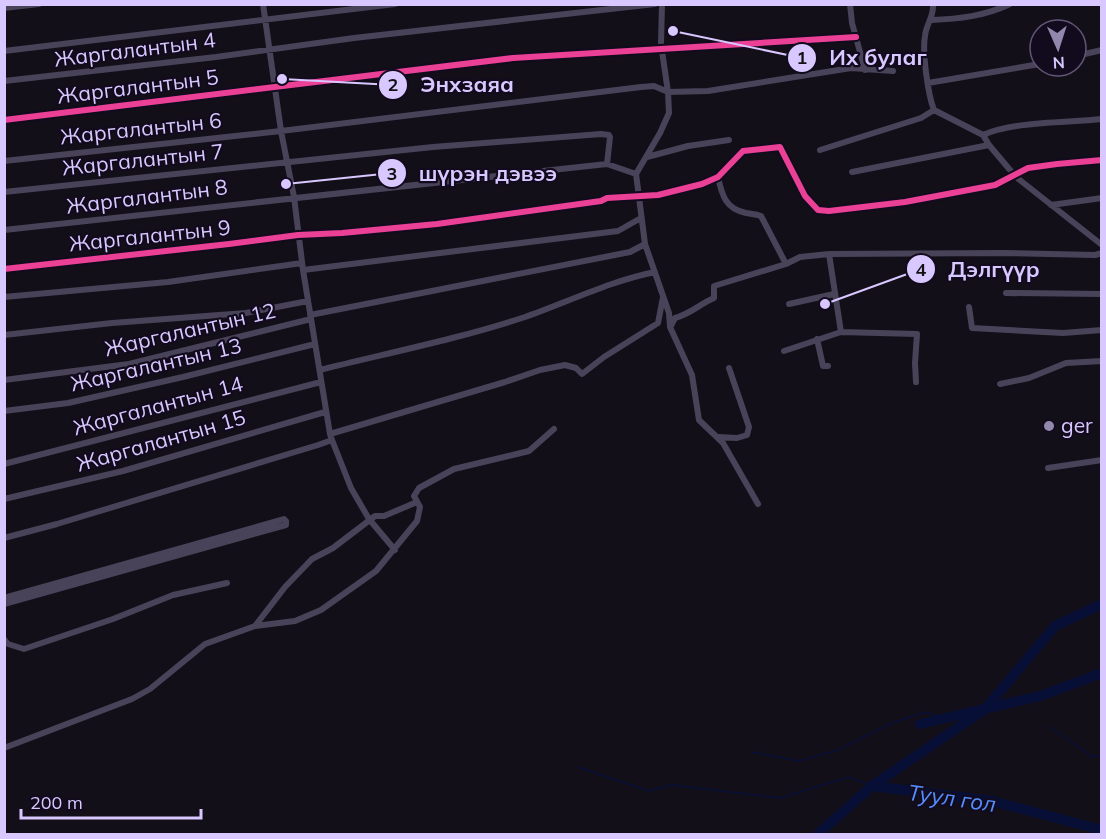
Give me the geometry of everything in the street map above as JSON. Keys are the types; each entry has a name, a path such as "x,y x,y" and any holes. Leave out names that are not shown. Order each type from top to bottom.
{"street":[{"path":"4,8 39,4"},
{"path":"262,4 280,131 294,197 310,317 331,437 351,488 370,520 395,550"},
{"path":"4,51 395,4"},
{"name":"Жаргалантын 4","path":"4,81 655,4"},
{"path":"662,4 662,50 669,112 660,133 636,174 645,244 669,313 670,327 692,375 699,420 723,443 758,504"},
{"path":"850,4 865,70"},
{"path":"933,4 932,20 925,32 924,42 928,83 934,110"},
{"path":"932,20 960,19 996,11 1010,4"},
{"name":"Жаргалантын 5","path":"4,120 513,58 856,37"},
{"path":"928,83 1028,66"},
{"name":"Жаргалантын 6","path":"4,161 280,131 641,87 654,86 668,92 708,91 851,68 893,71"},
{"path":"934,110 983,135 1016,177 1101,245"},
{"path":"820,150 921,118 934,110"},
{"path":"983,135 994,130 1101,119"},
{"name":"Жаргалантын 7","path":"4,192 433,147 601,134 610,137 607,164"},
{"path":"646,157 688,146 729,140"},
{"path":"852,172 989,145"},
{"path":"786,264 761,216 735,210 728,205 720,188 718,177 743,151 780,147 805,196 818,210 829,211 905,202 995,185 1016,177 1028,168 1101,160"},
{"path":"607,164 636,174"},
{"name":"Жаргалантын 8","path":"4,230 607,164"},
{"name":"Жаргалантын 9","path":"4,269 298,235 437,224 601,201 607,198 639,198 658,195 718,177"},
{"path":"1051,205 1101,198"},
{"path":"4,297 168,282 618,231 641,218"},
{"name":"Жаргалантын 12","path":"4,380 129,364 310,317 630,252 645,244"},
{"path":"670,327 675,318 688,314 700,304 714,298 714,286 786,264 800,257 829,254 1095,255 1101,253"},
{"path":"829,254 841,332"},
{"path":"320,370 523,317 620,281 655,272"},
{"path":"1006,293 1101,294"},
{"path":"789,304 834,294"},
{"path":"4,538 68,520 540,370 565,365 576,368 582,374 604,357 658,323 663,297"},
{"path":"4,334 246,313 308,301"},
{"path":"969,307 972,328 1031,333 1101,330"},
{"path":"784,351 841,332 917,334 916,382"},
{"path":"817,339 823,366 828,366"},
{"name":"Жаргалантын 13","path":"4,411 68,403 315,344"},
{"path":"1000,384 1029,378 1066,363 1101,361"},
{"path":"717,437 737,438 747,435 749,427 729,368"},
{"name":"Жаргалантын 14","path":"4,464 321,382"},
{"name":"Жаргалантын 15","path":"4,499 123,471 325,411"},
{"path":"4,748 132,699 150,689 205,644 255,626 295,621 321,610 376,571 395,550 417,521 420,507 414,496 419,488 454,469 529,451 554,429"},
{"path":"1048,468 1101,460"},
{"path":"255,626 285,587 312,560 333,548 375,516 384,516 417,502"},
{"path":"4,604 93,576 284,519 286,521 286,525 147,560"},
{"path":"4,598 93,576"},
{"path":"4,639 8,644 24,649 113,619 173,595 227,583"}],"waterway":[{"path":"872,786 985,709 1055,626 1102,604"},
{"path":"920,724 1040,696 1102,673"},
{"path":"752,752 799,761 838,750 892,723 925,712 944,718"},
{"path":"1050,727 1091,756 1102,756"},
{"path":"578,767 649,791 672,785 780,798 849,777 872,786"},
{"name":"Туул гол","path":"818,834 872,786 992,801 1102,830"}],"cycle path":[{"path":"4,120 513,58 856,37"},
{"path":"4,269 298,235 437,224 601,201 607,198 658,195 702,184 718,177 743,151 780,147 805,196 818,210 829,211 905,202 995,185 1028,168 1102,160"}],"place":[{"name":"Их булаг","path":"673,31"},
{"name":"Энхзаяа","path":"282,79"},
{"name":"шүрэн дэвээ","path":"286,184"},
{"name":"Дэлгүүр","path":"825,304"},
{"name":"ger","path":"1049,426"}]}
